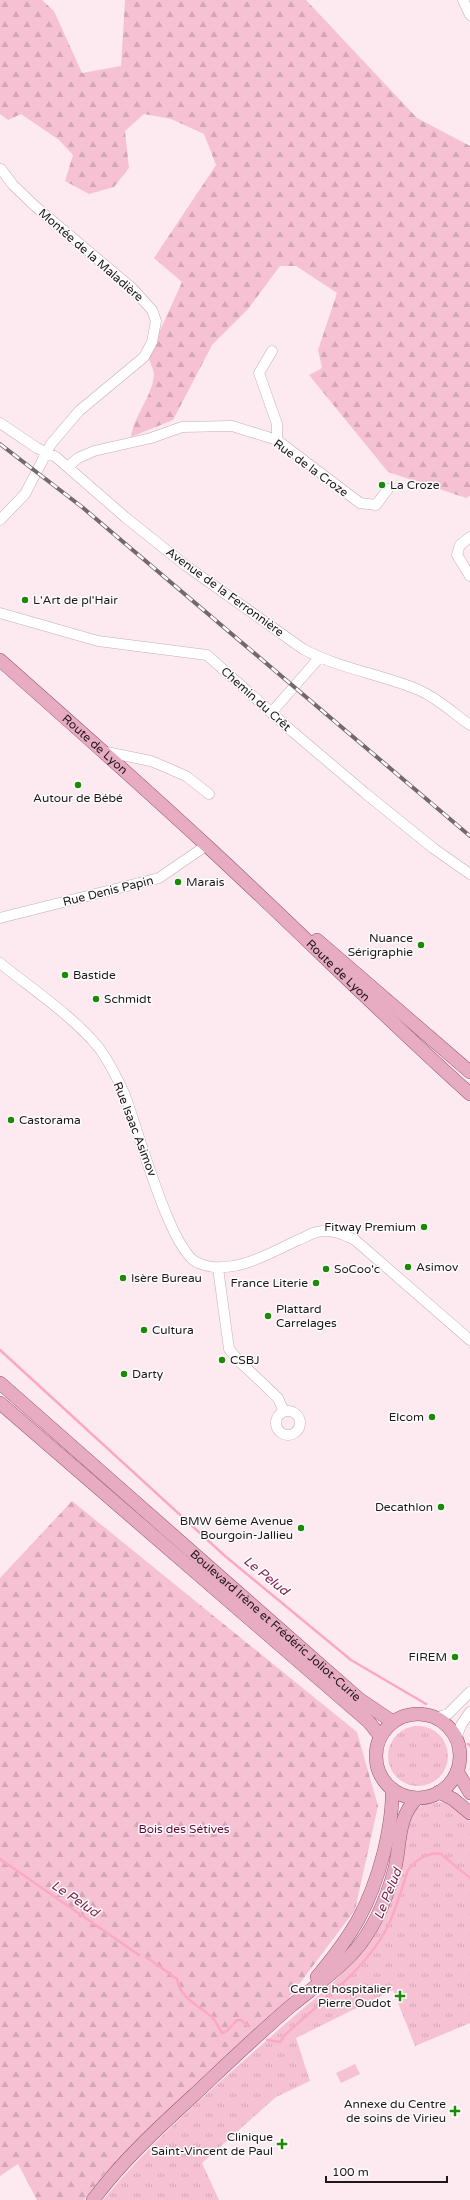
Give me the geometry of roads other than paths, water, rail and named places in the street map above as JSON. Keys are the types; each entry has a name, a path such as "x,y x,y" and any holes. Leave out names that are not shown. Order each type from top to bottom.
{"main road":[{"name":"Route de Lyon","path":"0,660 106,752 207,845 421,1050 470,1094"},
{"name":"Route de Lyon","path":"207,845 470,1072"},
{"name":"Boulevard Irène et Frédéric Joliot-Curie","path":"0,1383 359,1699 393,1722"},
{"name":"Boulevard Irène et Frédéric Joliot-Curie","path":"0,1404 370,1722 380,1736"},
{"path":"409,1714 418,1714 436,1718 451,1730 460,1749 457,1771 453,1780 439,1792 428,1797 417,1798 404,1795 392,1789 384,1781 378,1770 376,1747 380,1736 393,1722 409,1714"},
{"path":"457,1771 470,1793"},
{"path":"292,2005 342,1946 357,1925 371,1897 381,1862 393,1809 392,1789"},
{"path":"439,1792 453,1799 470,1813"},
{"path":"93,2200 108,2180 137,2150 292,2005 323,1981 352,1954 368,1931 390,1884 405,1813 417,1798"}],"street":[{"path":"463,0 470,15"},
{"name":"Montée de la Maladière","path":"0,520 25,494 47,452 79,411 144,357 152,342 156,321 152,310 132,288 36,207 13,185 1,169"},
{"path":"272,351 259,373 277,424 277,440"},
{"name":"Avenue de la Ferronnière","path":"0,423 56,456 125,517 214,587 303,649 319,658 358,672 374,674 420,690 440,702 470,725"},
{"name":"Rue de la Croze","path":"68,467 78,458 94,451 151,438 182,427 232,426 277,440 360,503 376,505 388,489"},
{"path":"470,537 460,545 457,555 470,576"},
{"name":"Chemin du Crêt","path":"0,613 98,641 207,655 271,713 422,840 470,874"},
{"path":"271,713 319,658"},
{"path":"106,752 151,761 186,776 209,794"},
{"name":"Rue Denis Papin","path":"0,918 159,878 207,845"},
{"name":"Rue Isaac Asimov","path":"0,963 72,1022 100,1049 124,1093 180,1244 186,1255 197,1263 218,1268 250,1262 317,1232 338,1232 355,1240 470,1340"},
{"path":"218,1268 229,1349 238,1360 278,1398 284,1412"},
{"path":"436,1718 448,1714 470,1692"},
{"path":"456,1739 461,1725 470,1712"}],"waterway":[{"name":"Le Pelud","path":"0,1350 225,1556 351,1660 426,1704"},
{"name":"Le Pelud","path":"267,2040 280,2042 286,2034 340,1986 365,1959 390,1923 408,1870 414,1863 427,1855 436,1853 441,1854 470,1878"},
{"name":"Le Pelud","path":"0,1859 139,1955"},
{"name":"Le Pelud","path":"146,1957 177,1979 179,1986 190,2001 212,2017 222,2033 227,2031 237,2020 241,2020 248,2026"}],"railway":[{"path":"0,444 82,507 470,836"}],"place":[{"name":"La Croze","path":"382,485"},
{"name":"L'Art de pl'Hair","path":"25,600"},
{"name":"Autour de Bébé","path":"78,785"},
{"name":"Marais","path":"178,882"},
{"name":"Nuance Sérigraphie","path":"421,945"},
{"name":"Bastide","path":"65,975"},
{"name":"Schmidt","path":"96,999"},
{"name":"Castorama","path":"11,1120"},
{"name":"Fitway Premium","path":"424,1227"},
{"name":"Asimov","path":"408,1267"},
{"name":"SoCoo'c","path":"326,1269"},
{"name":"Isère Bureau","path":"123,1278"},
{"name":"France Literie","path":"316,1283"},
{"name":"Plattard Carrelages","path":"268,1316"},
{"name":"Cultura","path":"144,1330"},
{"name":"CSBJ","path":"222,1360"},
{"name":"Darty","path":"124,1374"},
{"name":"Elcom","path":"432,1417"},
{"name":"Decathlon","path":"441,1507"},
{"name":"BMW 6ème Avenue Bourgoin-Jallieu","path":"301,1528"},
{"name":"FIREM","path":"455,1657"},
{"name":"Centre hospitalier Pierre Oudot","path":"400,1996"},
{"name":"Annexe du Centre de soins de Virieu","path":"455,2111"},
{"name":"Clinique Saint-Vincent de Paul","path":"282,2144"}],"park label":[{"name":"Bois des Sétives","path":"184,1829"}]}
